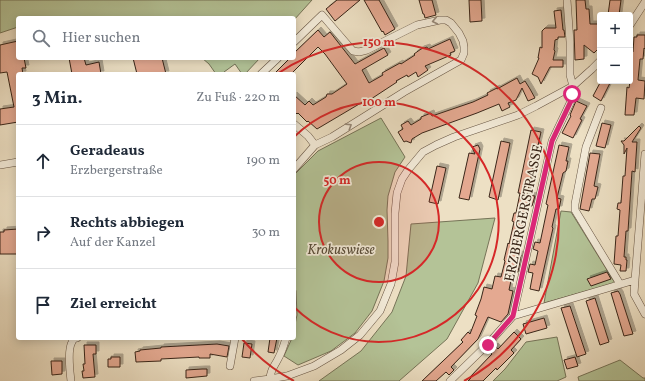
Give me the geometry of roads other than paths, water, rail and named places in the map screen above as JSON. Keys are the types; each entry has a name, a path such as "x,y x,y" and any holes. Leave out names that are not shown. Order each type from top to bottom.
{"street":[{"name":"ERZBERGERSTRASSE","path":"513,316 552,141 571,101 573,86 570,75 570,42 567,0"},
{"path":"633,20 645,1"},
{"path":"296,40 322,15 353,51 359,52 367,50 417,25 446,20 452,23 459,33 463,41 464,53 461,60 404,92 332,137 315,145 296,167"},
{"path":"264,72 276,60"},
{"path":"254,381 287,376 314,366 341,350 360,335 380,311 391,284 396,262 397,193 402,179 423,152 436,144 518,115 536,106 573,86 597,64"},
{"path":"601,108 586,147 575,210 620,284"},
{"path":"296,126 308,136 315,145"},
{"path":"645,154 634,294 645,314"},
{"path":"0,165 16,162"},
{"path":"450,381 488,345 513,316 636,280"},
{"path":"71,381 69,353 71,343 73,340"},
{"path":"230,366 235,340"},
{"path":"270,379 270,373 285,340"}],"park label":[{"name":"Krokuswiese","path":"341,249"}]}
